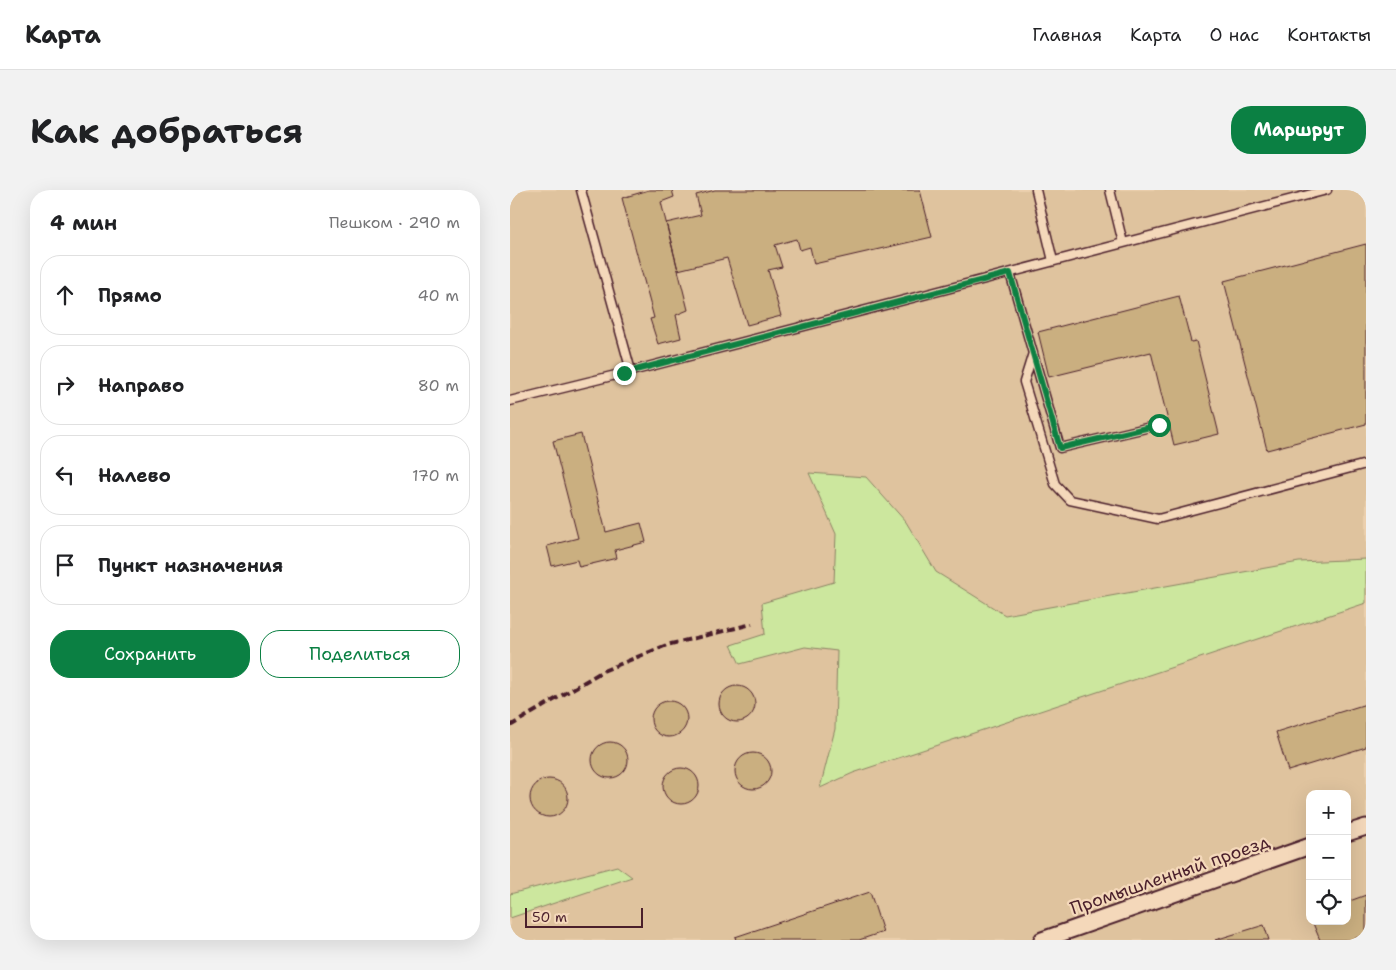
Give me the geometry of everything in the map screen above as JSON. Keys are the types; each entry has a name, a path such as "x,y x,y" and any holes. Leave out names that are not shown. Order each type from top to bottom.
{"street":[{"path":"1351,832 1366,826"},
{"name":"Промышленный проезд","path":"1042,940 1306,847"}],"lane":[{"path":"581,190 631,372"},
{"path":"1036,190 1054,261"},
{"path":"1110,190 1123,243"},
{"path":"510,401 631,372 1327,190"},
{"path":"1010,273 1060,448 1159,425"},
{"path":"1033,353 1024,382 1055,484 1070,500 1158,519 1366,464"}],"shaded area":[{"path":"510,190 1366,190 1366,940 510,940"}],"green space":[{"path":"809,473 866,477 906,522 936,572 1005,615 1299,562 1366,559 1366,603 853,773 820,788 835,729 837,651 805,647 740,664 731,645 765,634 762,603 834,582 836,534"},
{"path":"617,866 632,877 510,918 510,894"}],"building":[{"path":"649,190 672,190 674,197 661,202 688,310 676,315 681,338 658,344 650,319 654,318 622,198"},
{"path":"715,190 920,190 932,237 814,264 810,247 800,250 797,239 775,245 782,267 768,270 781,316 747,325 727,258 678,270 666,223 701,215 696,195"},
{"path":"1366,244 1366,424 1267,450 1224,281"},
{"path":"1179,296 1191,342 1196,341 1219,434 1174,445 1151,352 1049,377 1038,332"},
{"path":"581,434 606,532 641,523 646,542 615,550 617,558 579,567 577,560 552,566 547,546 578,538 553,441"},
{"path":"737,686 744,687 750,691 754,697 754,711 750,717 744,721 737,722 730,721 724,717 720,711 719,704 720,697 724,691 730,687"},
{"path":"669,701 676,702 682,706 686,712 686,726 682,732 676,736 669,737 662,736 656,732 652,726 651,719 652,712 656,706 662,702"},
{"path":"1366,704 1366,747 1288,771 1276,732"},
{"path":"610,742 622,748 628,760 622,772 610,778 598,772 592,760 598,748"},
{"path":"753,753 765,759 771,771 765,783 753,789 741,783 735,771 741,759"},
{"path":"681,768 693,774 699,786 693,798 681,804 669,798 663,786 669,774"},
{"path":"549,779 563,784 568,798 563,812 549,817 535,812 530,798 535,784"},
{"path":"870,892 883,932 859,940 736,940 735,937"},
{"path":"1366,895 1366,934 1351,940 1320,940 1314,925 1351,925 1351,901"},
{"path":"1264,925 1269,940 1215,940"}],"railway":[{"path":"510,726 603,671 667,645 752,624"}],"route":[{"path":"624,373 1010,273 1060,448 1159,425"}]}
